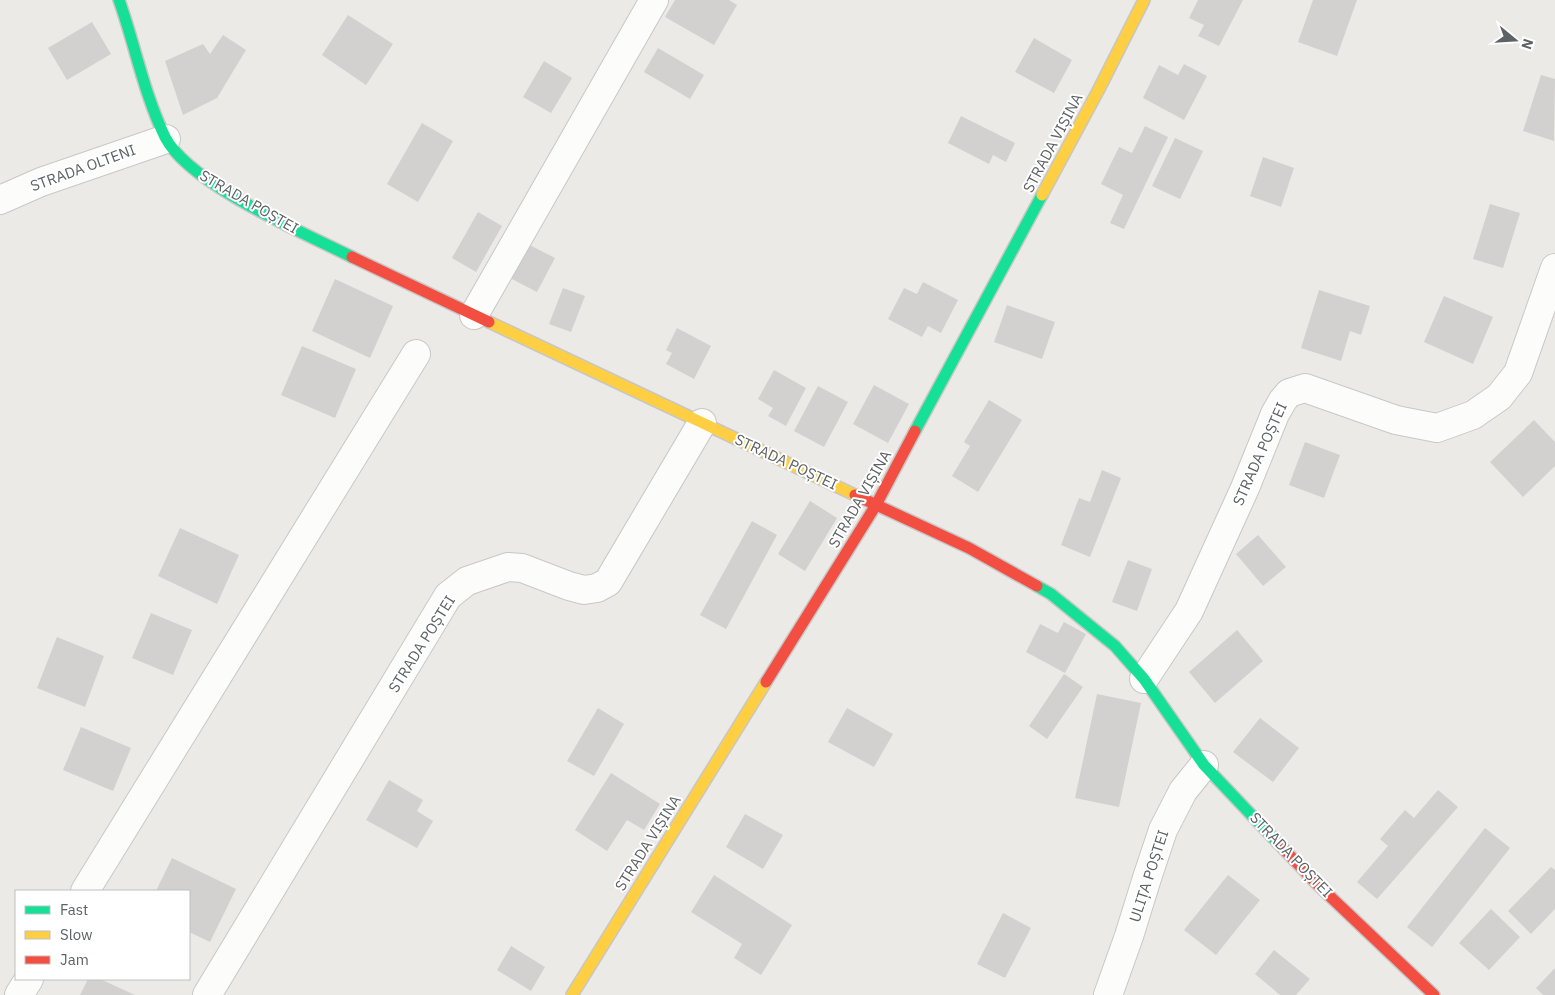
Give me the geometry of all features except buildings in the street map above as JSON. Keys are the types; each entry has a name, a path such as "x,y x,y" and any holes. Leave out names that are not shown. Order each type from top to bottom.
{"street":[{"name":"STRADA POȘTEI","path":"119,0 154,111 166,138 192,169 232,195 289,226 969,548 1051,594 1114,646 1144,679 1204,765 1318,885 1434,995"},
{"path":"474,315 654,0"},
{"name":"STRADA VIȘINA","path":"572,995 876,505 1098,91 1144,0"},
{"name":"STRADA OLTENI","path":"0,200 41,182 166,138"},
{"name":"STRADA POȘTEI","path":"1144,679 1189,611 1245,488 1275,414 1289,393 1305,388 1396,420 1438,428 1473,415 1499,397 1518,373 1555,268"},
{"path":"86,890 416,354"},
{"name":"STRADA POȘTEI","path":"207,995 448,596 467,581 508,567 522,568 584,590 596,588 608,582 702,423"},
{"name":"ULIȚA POȘTEI","path":"1108,995 1163,830 1183,791 1204,765"},
{"path":"19,995 29,980"}],"traffic: fast":[{"path":"119,0 151,104 165,137 178,155 198,172 249,206 352,257"},
{"path":"915,431 1042,195"},
{"path":"1037,586 1051,594 1115,646 1144,679 1204,765 1279,844"}],"traffic: slow":[{"path":"1042,195 1144,0"},
{"path":"489,322 855,495"},
{"path":"572,995 766,682"}],"traffic: jam":[{"path":"352,257 489,322"},
{"path":"766,682 876,505 915,431"},
{"path":"855,495 969,548 1037,586"},
{"path":"1279,844 1318,885 1434,995"}]}
